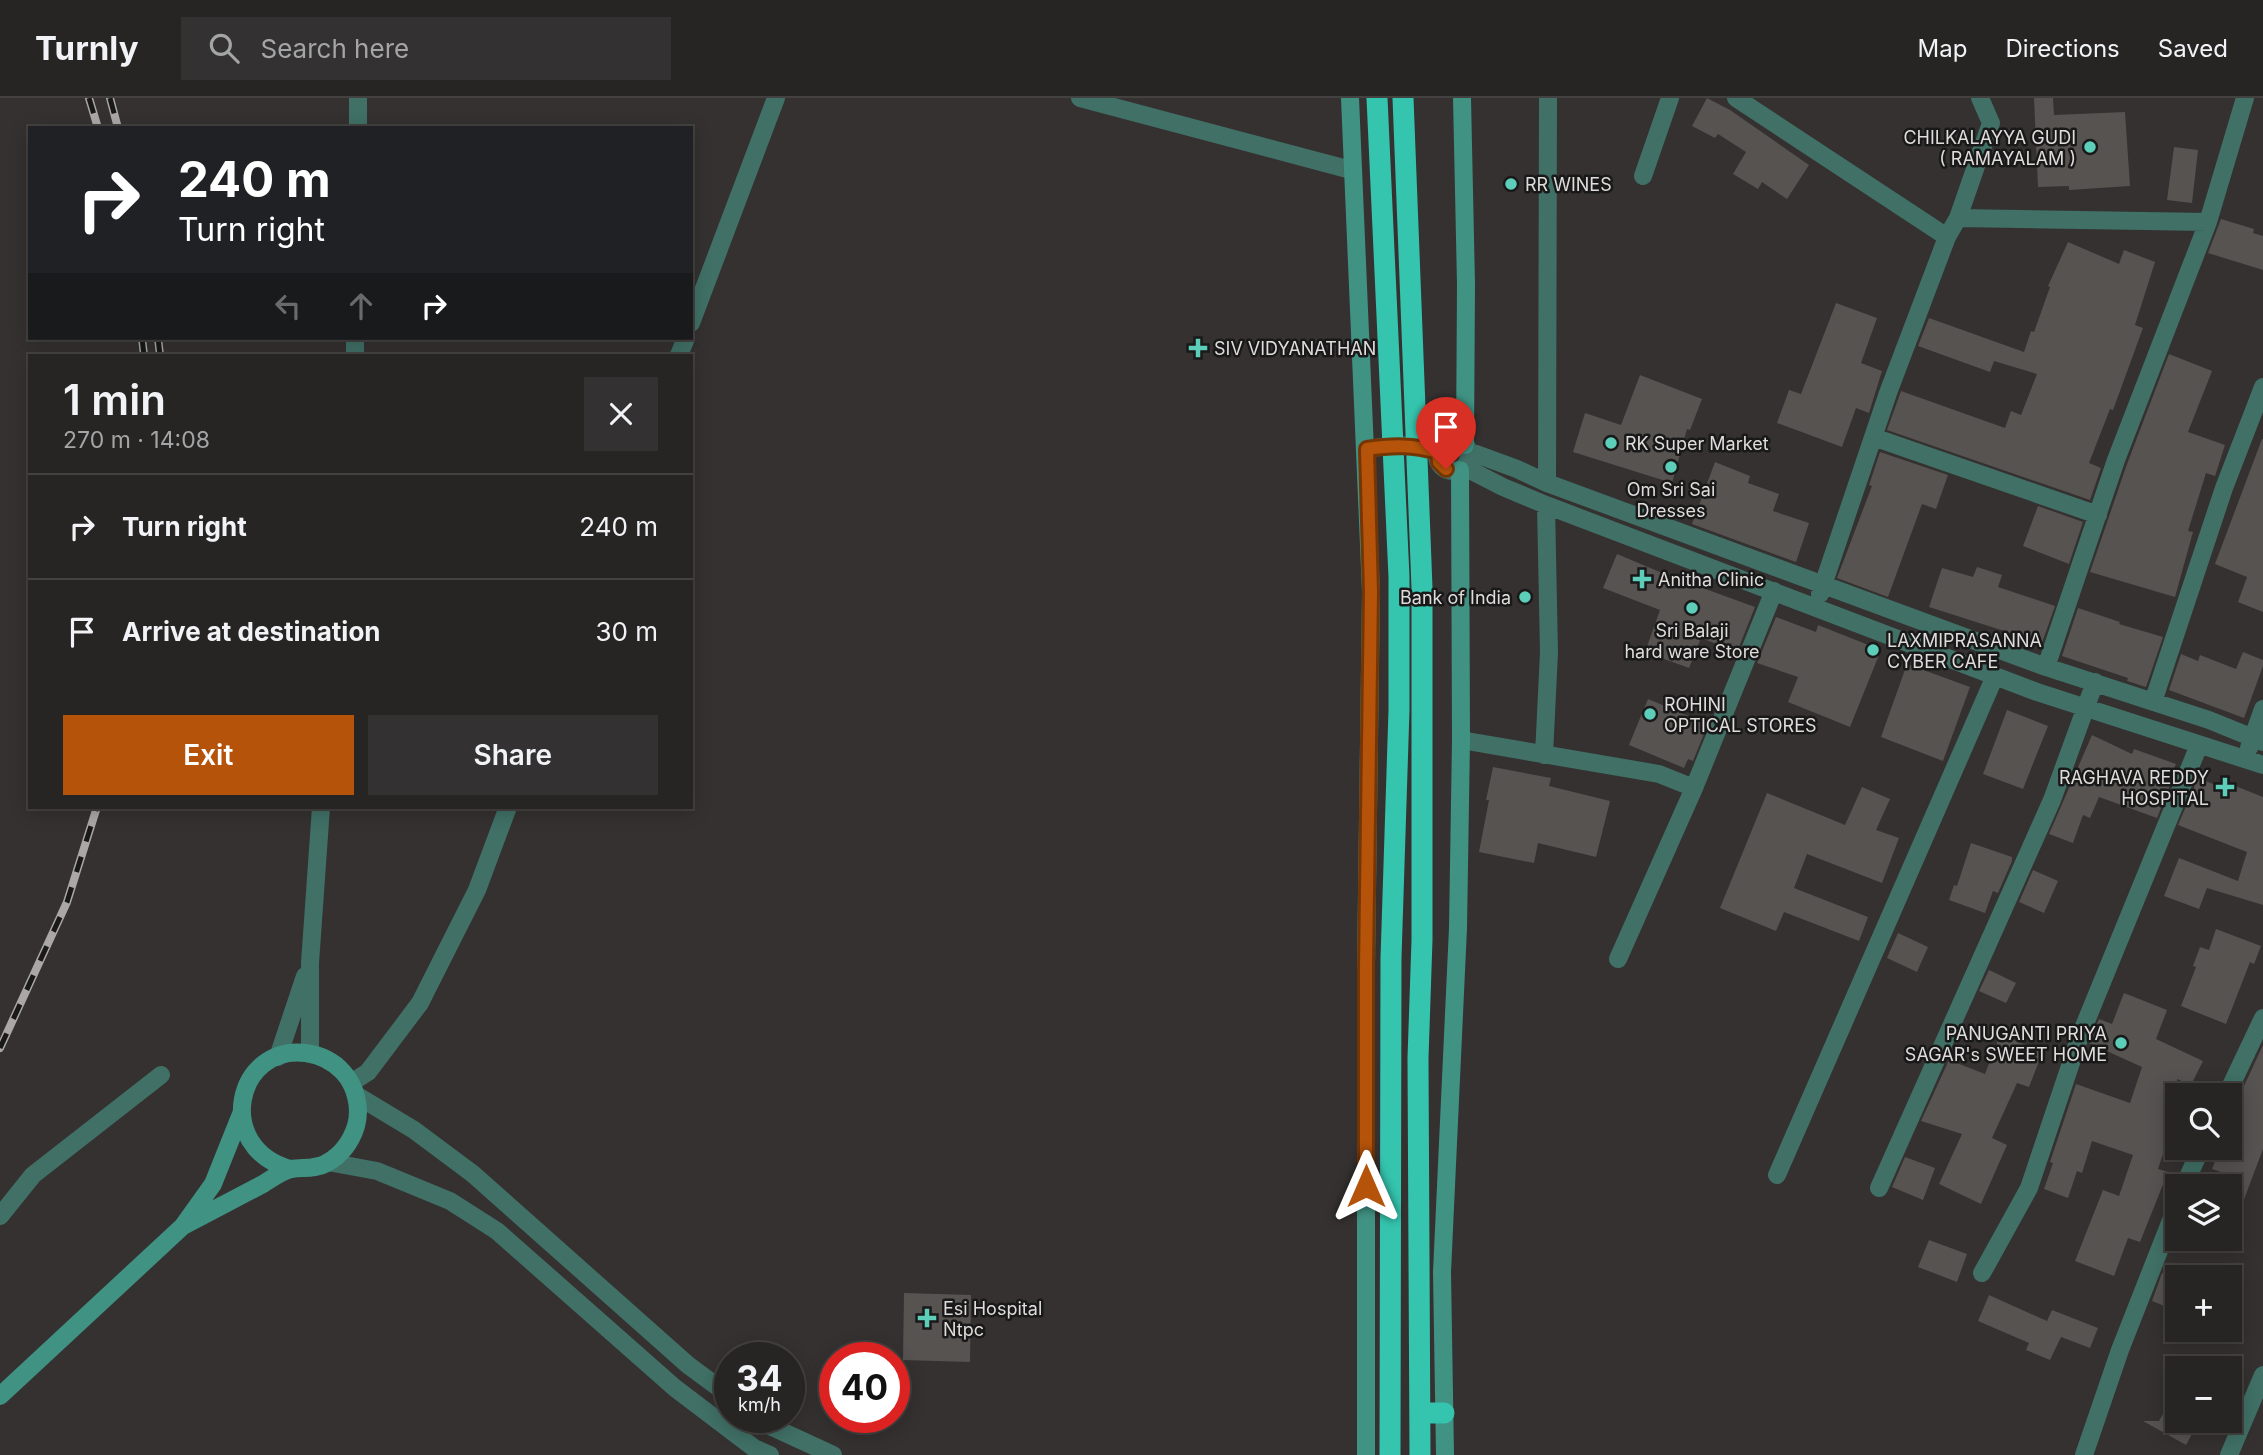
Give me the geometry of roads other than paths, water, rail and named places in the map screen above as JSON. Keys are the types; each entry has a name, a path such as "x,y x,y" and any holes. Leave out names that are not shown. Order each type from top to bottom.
{"highway":[{"path":"1377,98 1399,577 1391,958 1390,1455"},
{"path":"1403,98 1422,588 1422,940 1418,1058 1420,1455"},
{"path":"1420,1413 1444,1413"}],"street":[{"path":"358,98 358,126"},
{"path":"693,318 776,98"},
{"path":"1080,98 1351,170"},
{"path":"1350,98 1371,592 1366,967 1366,1455"},
{"path":"1445,1455 1442,1272 1458,928 1461,740 1466,284 1462,98"},
{"path":"1547,483 1548,98"},
{"path":"1643,176 1670,98"},
{"path":"1736,98 1947,237"},
{"path":"1814,606 1824,584 1872,437 1947,237 1958,218 1991,123 1980,98"},
{"path":"2046,667 2116,460 2208,222 2245,98"},
{"path":"1958,218 2208,222"},
{"path":"2153,702 2224,488 2263,387"},
{"path":"1872,437 2098,515"},
{"path":"1464,458 1450,471 1442,466 1438,452 1443,444 1451,439 1464,458 1503,488 1995,676 2254,762 2263,709"},
{"path":"1367,449 1392,445 1416,446 1438,452"},
{"path":"1464,458 1517,469 1547,483 2046,667 2209,720 2258,740"},
{"path":"1544,755 1549,652 1546,505"},
{"path":"1618,959 1694,788 1774,591"},
{"path":"1777,1175 1995,676"},
{"path":"1879,1188 2052,800 2095,682"},
{"path":"1461,740 1658,774 1694,788"},
{"path":"1982,1273 2029,1188 2080,1036 2199,745"},
{"path":"310,1054 310,963 321,809"},
{"path":"354,1089 421,1003 477,890 507,809"},
{"path":"278,1057 310,963"},
{"path":"2232,1083 2263,1018"},
{"path":"0,1396 183,1226 213,1184 241,1114 246,1088 252,1077 261,1067 278,1057 299,1052 323,1057 334,1064 354,1089 472,1174 688,1365 714,1384"},
{"path":"0,1216 33,1175 161,1075"},
{"path":"183,1226 290,1169 316,1167 328,1162 347,1145 354,1134 358,1108 354,1089"},
{"path":"241,1114 249,1139 256,1150 266,1159 290,1169"},
{"path":"328,1162 377,1171 450,1201 497,1231 675,1388 754,1448 769,1455"},
{"path":"2084,1455 2120,1350 2165,1236"},
{"path":"2229,1455 2263,1375"},
{"path":"785,1433 833,1455"}],"railway":[{"path":"89,98 97,126"},
{"path":"110,98 117,126"},
{"path":"142,340 144,354"},
{"path":"158,340 160,354"},
{"path":"0,1048 67,902 96,809"}],"place":[{"name":"CHILKALAYYA GUDI ( RAMAYALAM )","path":"2090,147"},
{"name":"RR WINES","path":"1511,184"},
{"name":"SIV VIDYANATHAN","path":"1198,348"},
{"name":"RK Super Market","path":"1611,443"},
{"name":"Om Sri Sai Dresses","path":"1671,467"},
{"name":"Anitha Clinic","path":"1642,579"},
{"name":"Bank of India","path":"1525,597"},
{"name":"Sri Balaji hard ware Store","path":"1692,608"},
{"name":"LAXMIPRASANNA CYBER CAFE","path":"1873,650"},
{"name":"ROHINI OPTICAL STORES","path":"1650,714"},
{"name":"RAGHAVA REDDY HOSPITAL","path":"2225,787"},
{"name":"PANUGANTI PRIYA SAGAR's SWEET HOME","path":"2121,1043"},
{"name":"Esi Hospital Ntpc","path":"927,1318"}]}
